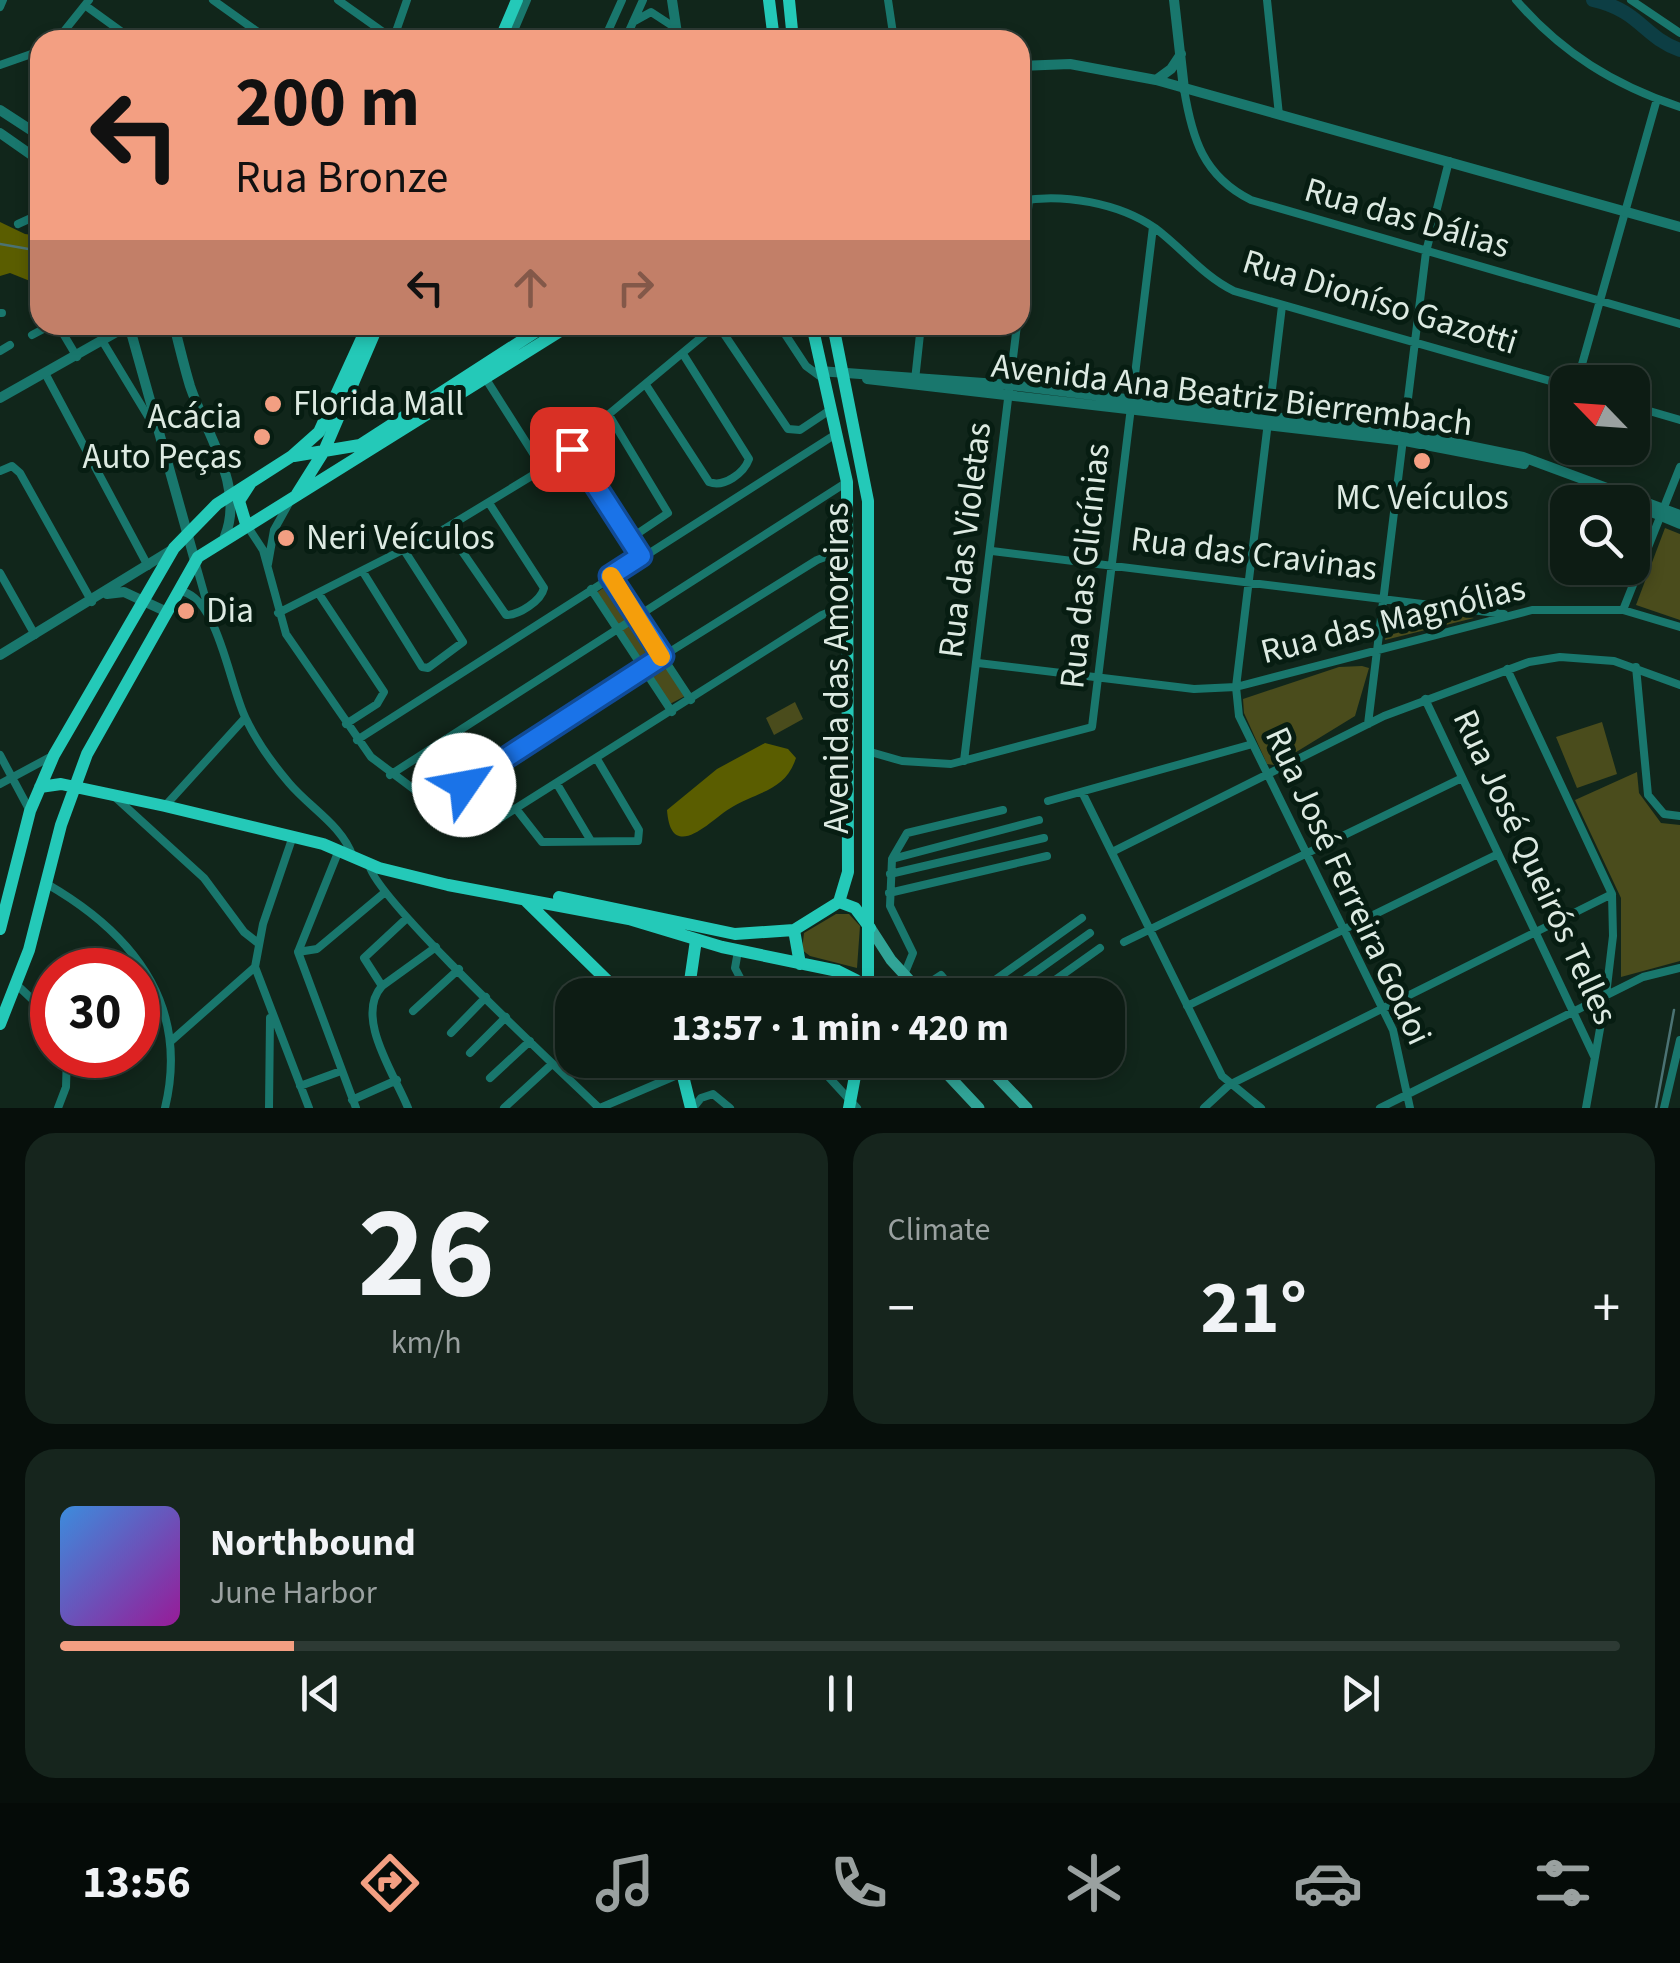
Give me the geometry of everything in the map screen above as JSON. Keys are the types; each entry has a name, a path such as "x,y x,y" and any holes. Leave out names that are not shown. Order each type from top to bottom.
{"main road":[{"path":"495,30 508,0"},
{"path":"504,30 516,0"},
{"path":"769,0 773,30"},
{"path":"789,0 793,30"},
{"path":"0,929 30,811 54,754 174,548 231,493 297,455 325,422 364,335"},
{"path":"290,502 324,451 374,335"},
{"path":"0,1024 18,985 74,786 104,720 200,556 248,517 290,502 533,335"},
{"path":"297,455 348,448 367,441 552,335"},
{"name":"Avenida das Amoreiras","path":"814,335 847,482 850,548 848,872 839,902"},
{"name":"Avenida das Amoreiras","path":"835,335 868,501 869,978"},
{"path":"332,433 348,448"},
{"path":"297,455 310,460 302,488"},
{"path":"248,517 240,496 260,476"},
{"path":"40,786 74,786 293,836 339,850 374,871 629,919 849,978"},
{"path":"477,891 579,900 735,934 794,930 839,902 855,908 907,978"},
{"path":"524,900 605,978"},
{"path":"555,928 556,916 563,906 579,900"},
{"path":"794,930 800,964"},
{"path":"690,978 696,940"},
{"path":"683,1078 692,1108"},
{"path":"852,1105 856,1078"},
{"path":"954,1078 979,1108"},
{"path":"999,1078 1027,1108"}],"street":[{"path":"0,7 3,0"},
{"path":"212,0 255,30"},
{"path":"338,0 379,30"},
{"path":"396,30 407,0"},
{"path":"514,30 527,0"},
{"path":"608,30 622,0"},
{"path":"629,30 644,0"},
{"path":"672,0 677,30"},
{"path":"888,0 892,30"},
{"path":"1174,0 1184,89"},
{"path":"1267,0 1279,115"},
{"path":"1516,0 1579,60 1656,100 1680,107"},
{"path":"1630,0 1680,34"},
{"path":"65,30 88,3 122,30"},
{"path":"633,22 654,12 665,17 674,30"},
{"path":"1156,80 1171,69 1181,53"},
{"path":"0,65 30,54"},
{"path":"1030,66 1070,64 1156,80 1680,228"},
{"name":"Rua das Dálias","path":"1184,89 1196,145 1232,191 1280,210 1680,324"},
{"path":"1581,365 1656,100"},
{"path":"0,110 30,130"},
{"path":"0,133 30,154"},
{"path":"1368,724 1426,252 1450,162"},
{"name":"Rua Dioníso Gazotti","path":"1030,200 1103,206 1153,227 1219,282 1282,306 1550,381"},
{"path":"18,224 30,219"},
{"name":"Rua das Glicínias","path":"964,761 1088,730 1094,718 1153,227"},
{"path":"1236,688 1282,306"},
{"path":"61,335 77,357"},
{"path":"0,398 114,335"},
{"path":"132,335 186,534 200,556 209,610 245,718 289,784 346,836 352,857"},
{"path":"177,335 190,386 231,493 233,512 223,538"},
{"path":"278,613 446,528 543,469 572,449 705,335"},
{"path":"724,335 791,432 830,410"},
{"path":"785,335 806,366 820,374"},
{"path":"916,380 920,335"},
{"name":"Rua das Violetas","path":"964,761 1016,335"},
{"path":"103,342 158,434"},
{"path":"0,351 10,345"},
{"path":"646,384 709,482 723,483 745,469 750,460 683,354"},
{"path":"482,373 543,469"},
{"path":"46,374 145,568"},
{"name":"Avenida Ana Beatriz Bierrembach","path":"820,374 1011,389 1406,437 1523,457 1663,512 1680,524"},
{"path":"1650,411 1680,420"},
{"path":"609,415 668,512 631,538"},
{"path":"357,740 836,434"},
{"name":"Avenida Ana Beatriz Bierrembach","path":"1406,437 1532,466 1583,485"},
{"path":"572,449 641,556"},
{"path":"0,471 12,466 20,473 97,599"},
{"path":"1622,610 1680,467"},
{"path":"390,775 847,482"},
{"path":"268,569 274,530 290,502"},
{"path":"489,504 558,610"},
{"name":"Avenida Ana Beatriz Bierrembach","path":"1650,508 1680,515"},
{"path":"248,517 260,544 286,634 357,740 390,775 435,804 491,824 822,615 850,604"},
{"path":"446,528 506,614 518,612 544,590"},
{"path":"0,654 97,599 174,548"},
{"path":"435,804 817,560 850,548"},
{"path":"363,572 422,667 428,668 463,642 404,550"},
{"name":"Rua das Cravinas","path":"992,551 1386,596 1510,615"},
{"path":"142,601 131,586 145,568"},
{"path":"0,573 35,635"},
{"path":"610,576 690,700"},
{"path":"592,589 672,712"},
{"path":"177,591 197,595 209,610"},
{"path":"97,599 124,592 165,611"},
{"path":"319,594 384,692 377,704 346,724"},
{"name":"Rua das Magnólias","path":"978,663 1194,689 1236,688 1510,615 1554,608 1622,610 1680,628"},
{"path":"1112,852 1368,724 1425,698 1507,669 1560,657 1614,661 1680,685"},
{"path":"1636,668 1648,795 1664,814 1680,816"},
{"path":"1507,669 1612,894 1613,936 1606,995 1585,1108"},
{"name":"Rua José Ferreira Godoi","path":"1236,688 1249,745 1268,774 1398,1045 1410,1108"},
{"name":"Rua José Queirós Telles","path":"1425,698 1596,1059"},
{"path":"165,806 245,718"},
{"path":"1048,801 1249,745"},
{"path":"867,751 922,764 964,761"},
{"path":"0,784 54,754"},
{"path":"0,756 30,811"},
{"path":"517,810 539,841 634,842 640,834 598,759"},
{"path":"1124,942 1462,778"},
{"path":"557,784 591,842"},
{"path":"1082,792 1230,1086 1260,1108"},
{"path":"114,795 190,864 258,943"},
{"path":"904,975 912,953 897,926 889,894 894,857 907,833 1003,810"},
{"path":"894,857 1039,820"},
{"path":"293,836 258,943 254,967 308,1108"},
{"path":"890,874 1044,838"},
{"path":"339,850 298,952 354,1104 396,1080"},
{"path":"1187,1006 1498,854"},
{"path":"889,894 1047,856"},
{"path":"374,871 384,893 407,918 600,1108 657,1078"},
{"path":"47,884 99,916 120,936 155,988 170,1042 165,1108"},
{"path":"298,952 317,949 384,893"},
{"path":"1204,1108 1230,1086 1612,894"},
{"path":"382,986 364,962 365,955 407,918"},
{"path":"998,978 1082,918"},
{"path":"1028,978 1090,934"},
{"path":"408,1108 370,1011 382,986 436,947"},
{"path":"1058,978 1100,948"},
{"path":"738,951 735,968 740,978"},
{"path":"170,1042 254,967"},
{"path":"1380,1108 1643,977 1680,968"},
{"path":"413,1011 459,970"},
{"path":"18,985 30,997"},
{"path":"451,1033 486,996"},
{"path":"269,1011 269,1108"},
{"path":"470,1053 506,1018"},
{"path":"1664,1108 1680,1040"},
{"path":"490,1078 530,1041"},
{"path":"504,1108 552,1064"},
{"path":"300,1086 341,1071"},
{"path":"58,1108 67,1078"},
{"path":"829,1078 852,1105"},
{"path":"692,1108 704,1096 718,1095 730,1108"}],"shaded area":[{"path":"0,222 30,235 30,281 10,273 0,276"},
{"path":"1665,528 1680,534 1680,620 1636,605 1644,585 1650,585 1650,568"},
{"path":"612,582 685,696 668,705 596,593"},
{"path":"1392,605 1474,618 1385,640"},
{"path":"1339,667 1369,668 1355,716 1275,765 1267,764 1244,713 1243,699"},
{"path":"795,702 803,719 774,735 766,718"},
{"path":"1602,722 1617,774 1577,788 1556,737"},
{"path":"765,743 788,749 796,758 785,778 702,829 683,837 676,834 667,810 717,769"},
{"path":"1637,772 1639,793 1661,823 1680,825 1680,961 1621,977 1621,898 1575,800"},
{"path":"836,914 849,914 860,926 857,968 810,956 802,950 804,933"}],"waterway":[{"path":"1593,0 1621,10 1680,50"},
{"path":"0,244 30,249"},
{"path":"1656,1108 1674,1010"}],"slow traffic":[{"path":"611,576 661,657"}],"place":[{"name":"Florida Mall","path":"273,404"},
{"name":"Acácia Auto Peças","path":"262,437"},
{"name":"MC Veículos","path":"1422,461"},
{"name":"Neri Veículos","path":"286,538"},
{"name":"Dia","path":"186,611"}],"route":[{"path":"464,785 663,656 610,576 641,556 572,449"}]}
